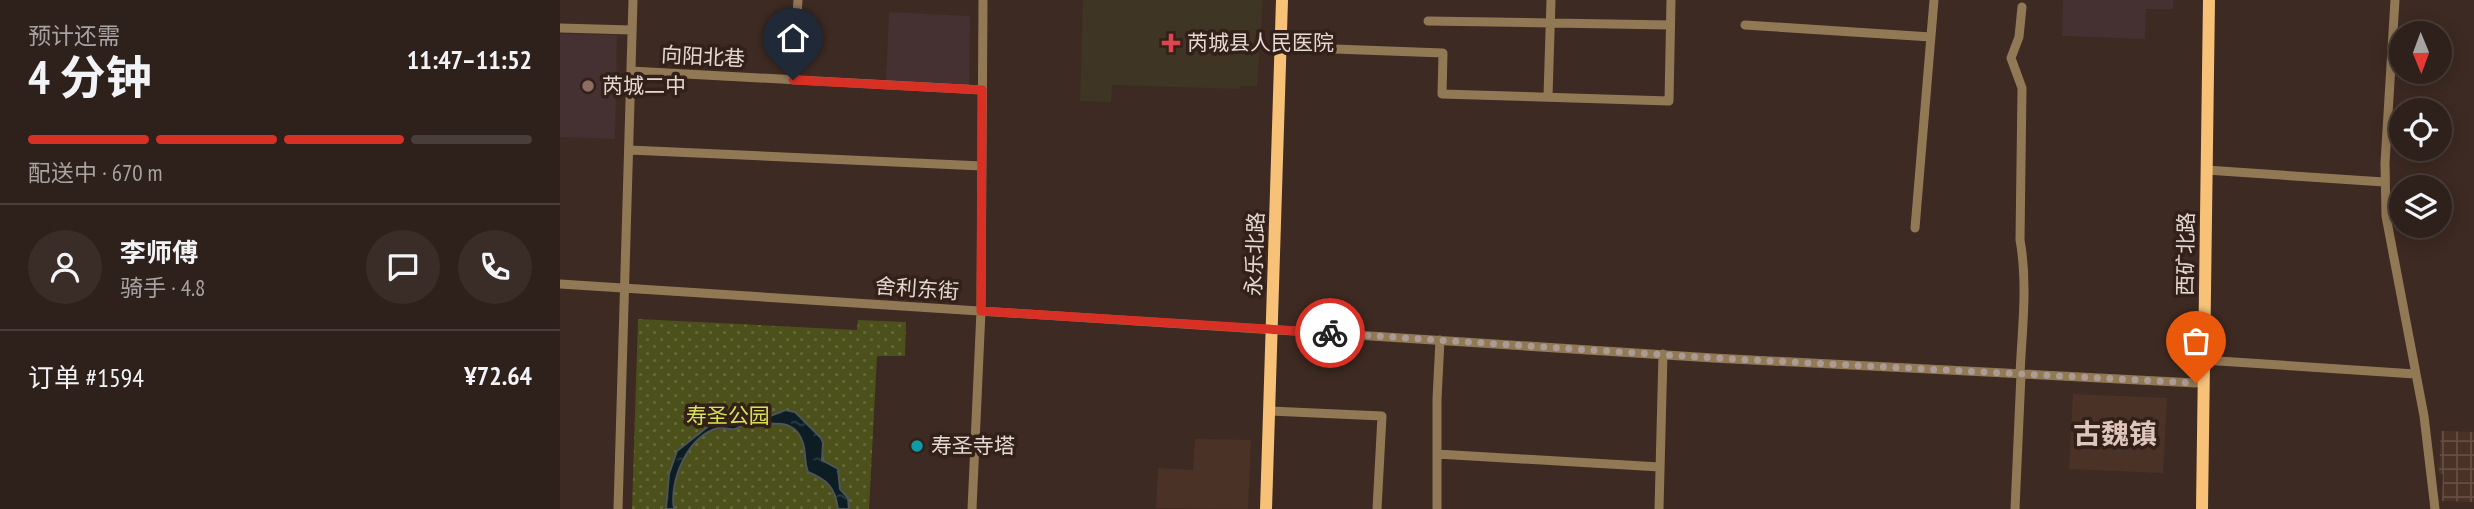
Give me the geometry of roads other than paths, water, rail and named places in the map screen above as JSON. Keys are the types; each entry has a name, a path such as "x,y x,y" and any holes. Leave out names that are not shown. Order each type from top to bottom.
{"main road":[{"name":"永乐北路","path":"1266,509 1282,0"},
{"name":"西矿北路","path":"2195,509 2202,0"},
{"name":"西矿北路","path":"2202,509 2209,0"}],"street":[{"path":"618,509 633,0"},
{"path":"793,80 798,0"},
{"path":"972,509 981,311 983,0"},
{"path":"1548,96 1551,0"},
{"path":"1280,47 1443,53 1442,94 1669,101 1671,0"},
{"path":"1914,228 1934,0"},
{"path":"2395,0 2384,182 2389,235 2426,429 2435,509"},
{"path":"2015,509 2024,264 2020,240 2022,88 2011,58 2017,42 2022,7"},
{"path":"1428,21 1670,25"},
{"path":"1745,25 1931,37"},
{"path":"560,29 632,30"},
{"name":"向阳北巷","path":"631,71 982,90"},
{"path":"629,150 982,166"},
{"path":"2206,170 2384,182"},
{"name":"舍利东街","path":"560,284 1663,354 2196,383"},
{"path":"1437,509 1440,340"},
{"path":"1659,509 1663,354"},
{"path":"2203,360 2415,374"},
{"path":"1269,411 1382,416 1377,509"},
{"path":"1437,454 1660,467"}],"water":[{"path":"785,410 795,412 821,438 822,460 838,469 840,489 848,498 849,509 838,509 835,495 829,485 808,472 803,443 793,428 748,421 735,429 718,428 698,440 690,449 678,473 673,498 674,509 666,509 669,474 677,451 715,421 733,420 744,414 768,417"}],"place":[{"name":"芮城县人民医院","path":"1171,43"},
{"name":"芮城二中","path":"588,86"},
{"name":"寿圣寺塔","path":"917,446"}],"district":[{"name":"古魏镇","path":"2115,434"}],"park label":[{"name":"寿圣公园","path":"728,416"}]}
